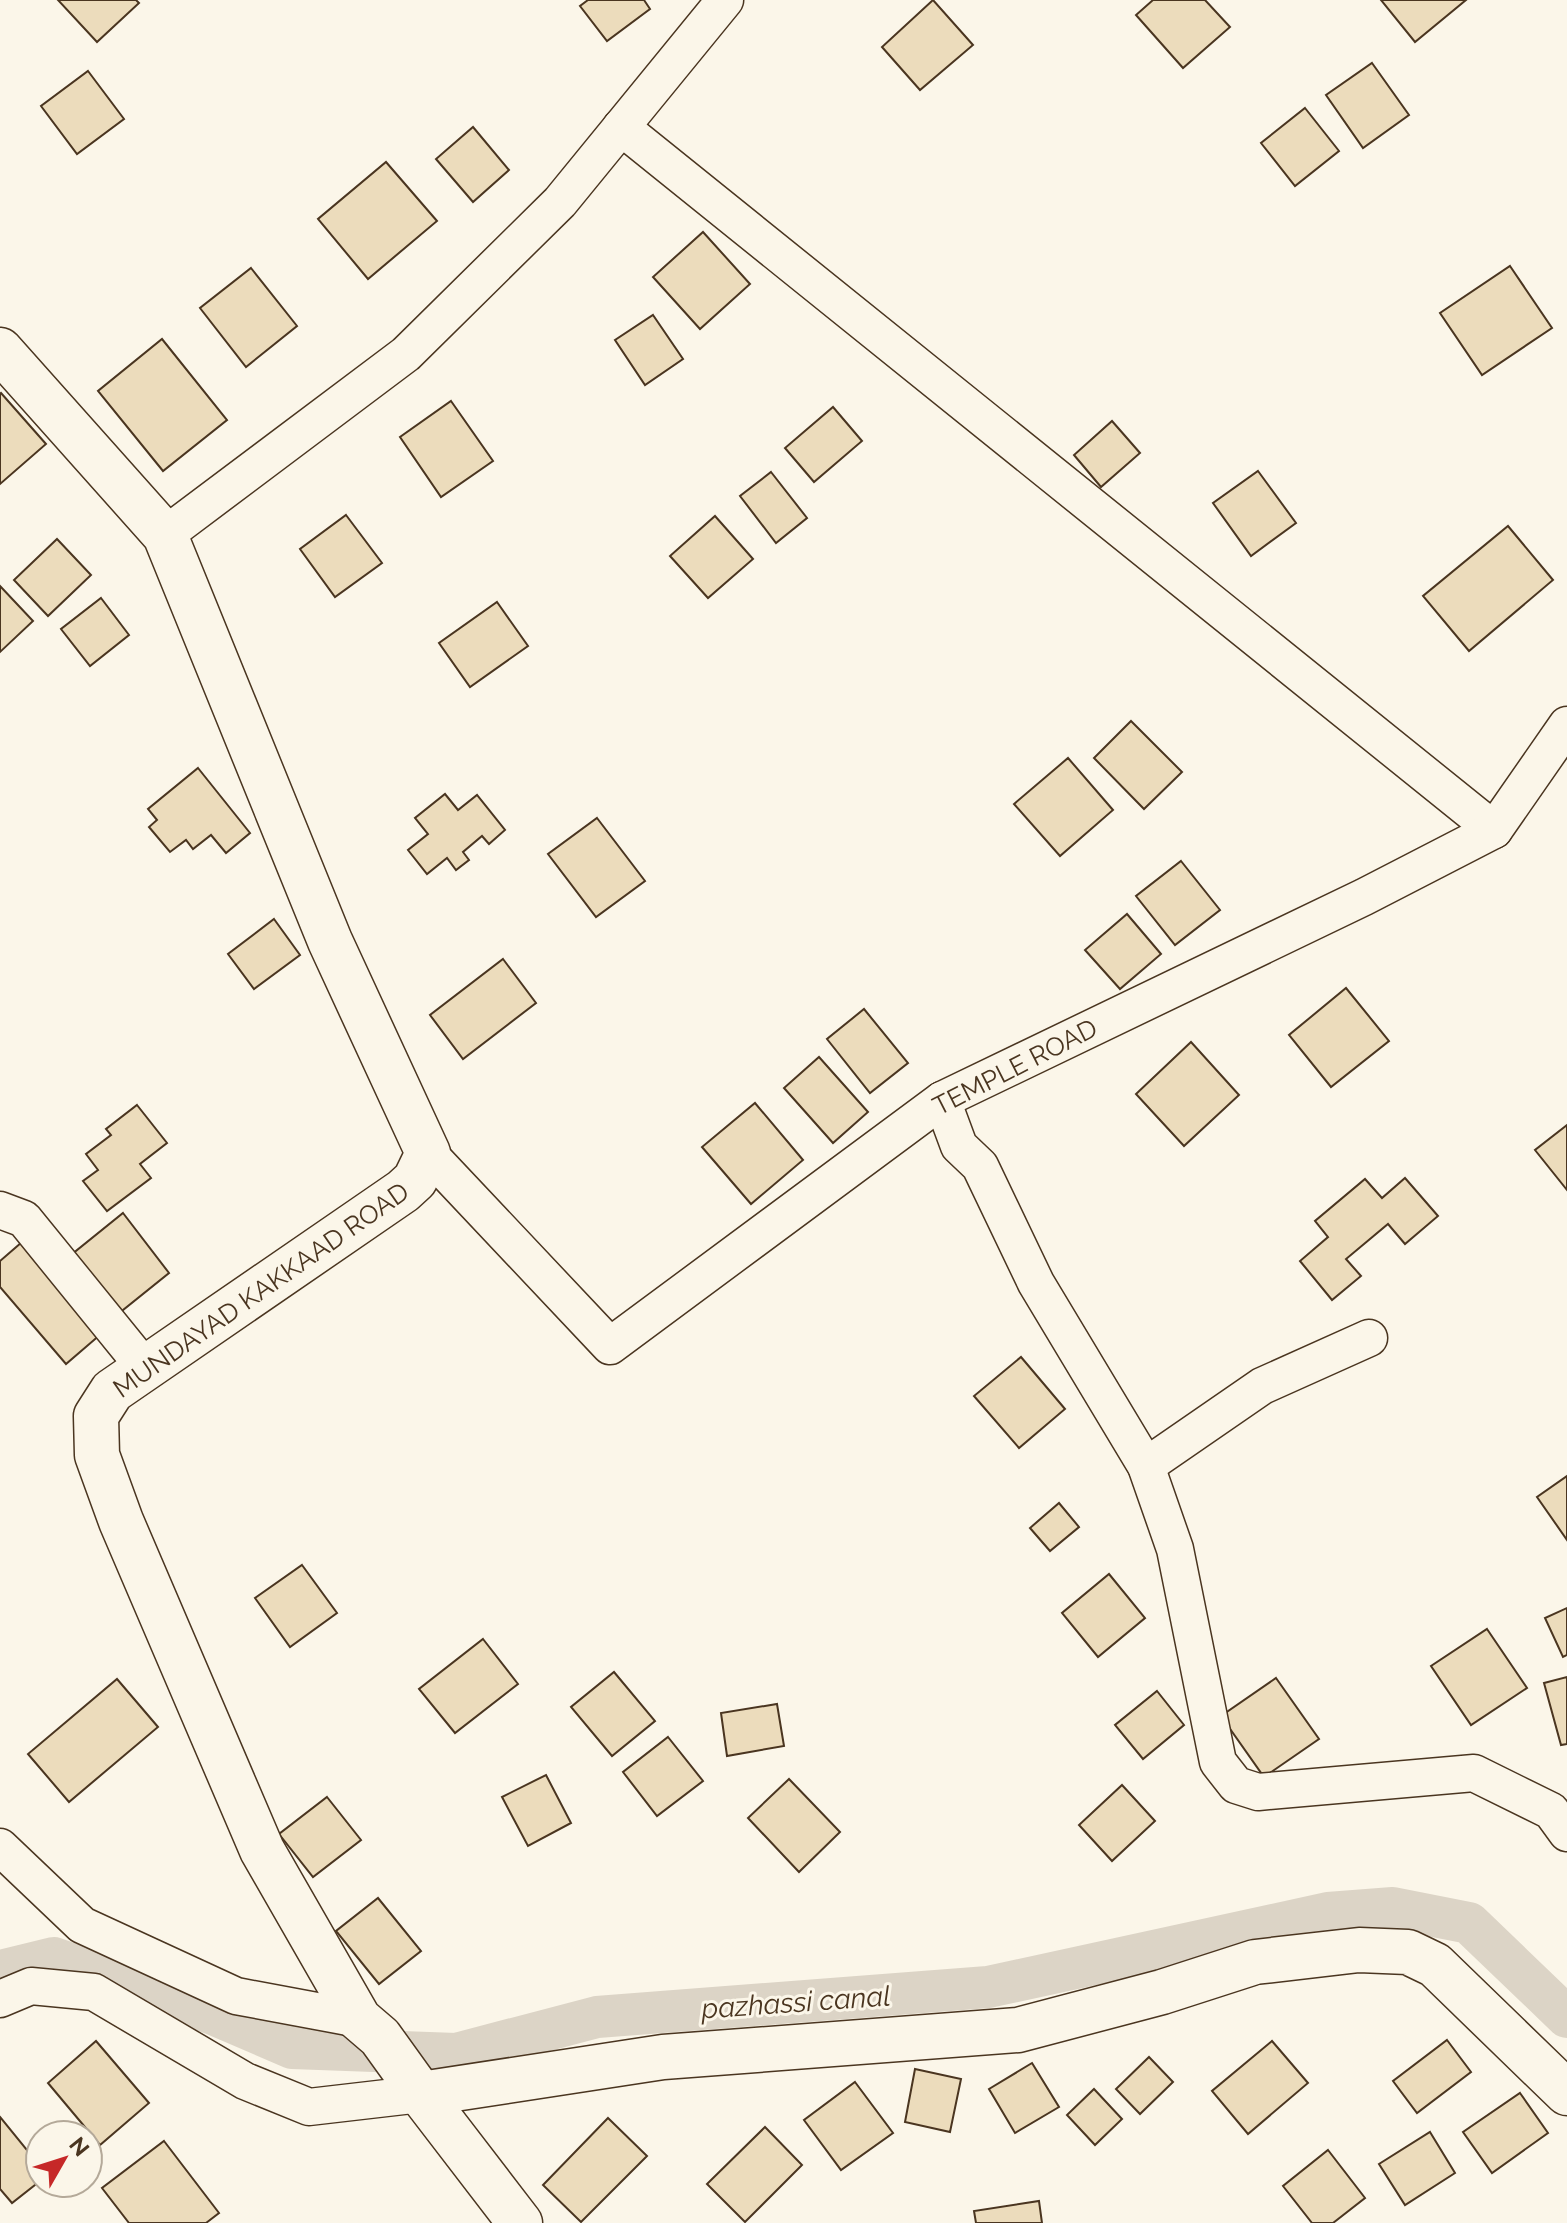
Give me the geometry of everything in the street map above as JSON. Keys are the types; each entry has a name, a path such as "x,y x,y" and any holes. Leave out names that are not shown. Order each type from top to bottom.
{"main road":[{"name":"MUNDAYAD KAKKAAD ROAD","path":"0,350 165,535 330,941 428,1153 415,1180 403,1191 112,1391 96,1416 97,1455 121,1521 262,1850 370,2028 414,2086"},
{"path":"414,2086 663,2057 1018,2030 1162,1992 1255,1962 1359,1950 1408,1952 1435,1965 1567,2093"},
{"path":"414,2086 520,2223"}],"street":[{"path":"165,535 406,354 560,202 725,0"},
{"path":"621,127 1494,830"},
{"name":"TEMPLE ROAD","path":"428,1153 610,1346 942,1100 1364,897 1494,830 1567,725"},
{"path":"942,1100 959,1146 980,1166 1036,1283 1146,1466 1175,1549 1218,1762 1236,1785 1258,1792 1474,1773 1551,1811 1567,1833"},
{"path":"0,1210 24,1219 145,1368"},
{"path":"1146,1466 1262,1386 1369,1338"},
{"path":"0,1847 82,1925 236,1996 370,2028"},
{"path":"0,1999 31,1986 94,1992 245,2081 309,2107 414,2086"}],"building":[{"path":"58,0 136,0 139,3 97,42"},
{"path":"588,0 644,0 650,9 607,41 580,6"},
{"path":"933,0 973,45 920,90 882,47"},
{"path":"1153,0 1205,0 1230,27 1183,68 1136,15"},
{"path":"1381,0 1466,0 1415,42"},
{"path":"1372,63 1409,115 1363,148 1326,95"},
{"path":"88,71 124,119 77,154 41,106"},
{"path":"1305,108 1339,151 1295,186 1261,143"},
{"path":"473,127 509,170 473,202 436,159"},
{"path":"386,162 437,221 368,279 318,219"},
{"path":"703,232 750,284 700,329 653,277"},
{"path":"1510,266 1552,328 1482,375 1440,313"},
{"path":"251,268 297,326 246,367 200,308"},
{"path":"653,315 683,359 645,385 615,340"},
{"path":"162,339 227,420 163,471 98,391"},
{"path":"0,394 46,444 0,484"},
{"path":"451,401 493,461 441,497 400,437"},
{"path":"833,407 862,441 814,482 785,448"},
{"path":"1112,421 1140,453 1101,487 1074,455"},
{"path":"1258,471 1296,523 1251,556 1213,503"},
{"path":"771,472 807,518 776,543 740,496"},
{"path":"346,515 382,563 335,597 300,549"},
{"path":"715,516 753,559 708,598 670,556"},
{"path":"1508,526 1553,580 1469,651 1423,596"},
{"path":"57,539 91,575 48,616 14,580"},
{"path":"0,586 33,621 0,652"},
{"path":"101,598 129,635 90,666 61,629"},
{"path":"497,602 528,646 470,687 439,643"},
{"path":"1131,721 1182,772 1144,809 1094,758"},
{"path":"1068,758 1113,810 1060,856 1014,804"},
{"path":"198,768 250,833 226,853 211,835 193,849 186,840 170,852 149,827 157,820 148,809"},
{"path":"445,794 458,810 477,795 505,830 489,844 482,836 463,852 469,860 456,870 447,858 427,874 408,850 428,834 415,818"},
{"path":"597,818 645,881 596,917 548,854"},
{"path":"1181,861 1220,910 1175,945 1136,896"},
{"path":"1127,914 1161,954 1120,989 1085,950"},
{"path":"274,919 300,955 254,989 228,954"},
{"path":"503,959 536,1003 463,1059 430,1015"},
{"path":"1346,988 1389,1041 1331,1087 1289,1035"},
{"path":"864,1009 908,1063 870,1093 827,1039"},
{"path":"1191,1042 1239,1095 1184,1146 1136,1094"},
{"path":"819,1057 868,1112 833,1143 784,1088"},
{"path":"755,1103 803,1160 751,1204 702,1147"},
{"path":"137,1105 167,1143 140,1164 151,1178 107,1211 83,1181 98,1170 86,1154 111,1135 106,1129"},
{"path":"1567,1125 1567,1190 1535,1150"},
{"path":"1405,1178 1438,1216 1405,1244 1388,1224 1346,1259 1361,1276 1332,1300 1300,1261 1328,1237 1315,1221 1365,1179 1382,1198"},
{"path":"123,1213 169,1273 118,1314 71,1255"},
{"path":"29,1236 108,1328 66,1364 0,1287 0,1261"},
{"path":"1021,1357 1065,1409 1019,1448 974,1396"},
{"path":"1567,1476 1567,1540 1537,1497"},
{"path":"1059,1503 1079,1527 1050,1551 1030,1528"},
{"path":"302,1565 337,1613 290,1647 255,1598"},
{"path":"1109,1574 1145,1618 1098,1657 1062,1613"},
{"path":"1567,1608 1567,1655 1563,1657 1545,1618"},
{"path":"1487,1629 1527,1688 1471,1725 1431,1666"},
{"path":"483,1639 518,1684 455,1733 419,1689"},
{"path":"614,1672 655,1721 612,1756 571,1707"},
{"path":"1567,1677 1567,1744 1561,1745 1544,1683"},
{"path":"1276,1678 1319,1739 1264,1777 1221,1716"},
{"path":"117,1679 158,1727 69,1802 28,1754"},
{"path":"1157,1691 1184,1725 1143,1759 1115,1725"},
{"path":"777,1704 784,1746 727,1756 721,1713"},
{"path":"668,1737 703,1781 657,1816 623,1772"},
{"path":"546,1775 571,1823 528,1846 502,1797"},
{"path":"789,1779 840,1832 799,1872 748,1818"},
{"path":"1122,1785 1155,1821 1112,1861 1079,1825"},
{"path":"327,1797 361,1840 313,1877 279,1834"},
{"path":"378,1898 421,1951 379,1984 336,1931"},
{"path":"1447,2040 1471,2072 1417,2113 1393,2081"},
{"path":"96,2041 149,2103 104,2142 104,2119 78,2119 48,2083"},
{"path":"1272,2041 1308,2083 1248,2134 1212,2091"},
{"path":"1149,2057 1173,2082 1140,2114 1116,2089"},
{"path":"1032,2063 1059,2107 1015,2133 989,2089"},
{"path":"915,2069 961,2079 950,2132 905,2122"},
{"path":"855,2082 893,2133 841,2170 804,2120"},
{"path":"1094,2089 1122,2119 1095,2145 1067,2115"},
{"path":"1520,2093 1548,2133 1492,2173 1463,2132"},
{"path":"0,2117 24,2146 24,2194 12,2203 0,2189"},
{"path":"608,2118 647,2156 581,2222 543,2185"},
{"path":"765,2127 802,2165 745,2222 707,2184"},
{"path":"1430,2132 1455,2173 1405,2205 1379,2164"},
{"path":"164,2141 219,2213 206,2223 129,2223 104,2186"},
{"path":"1328,2150 1365,2198 1333,2223 1312,2223 1283,2186"},
{"path":"1039,2201 1042,2223 976,2223 974,2211"}],"waterway":[{"name":"pazhassi canal","path":"0,1971 54,1958 213,2014 292,2048 456,2054 597,2017 988,1987 1328,1913 1393,1908 1469,1923 1567,2017"}]}
